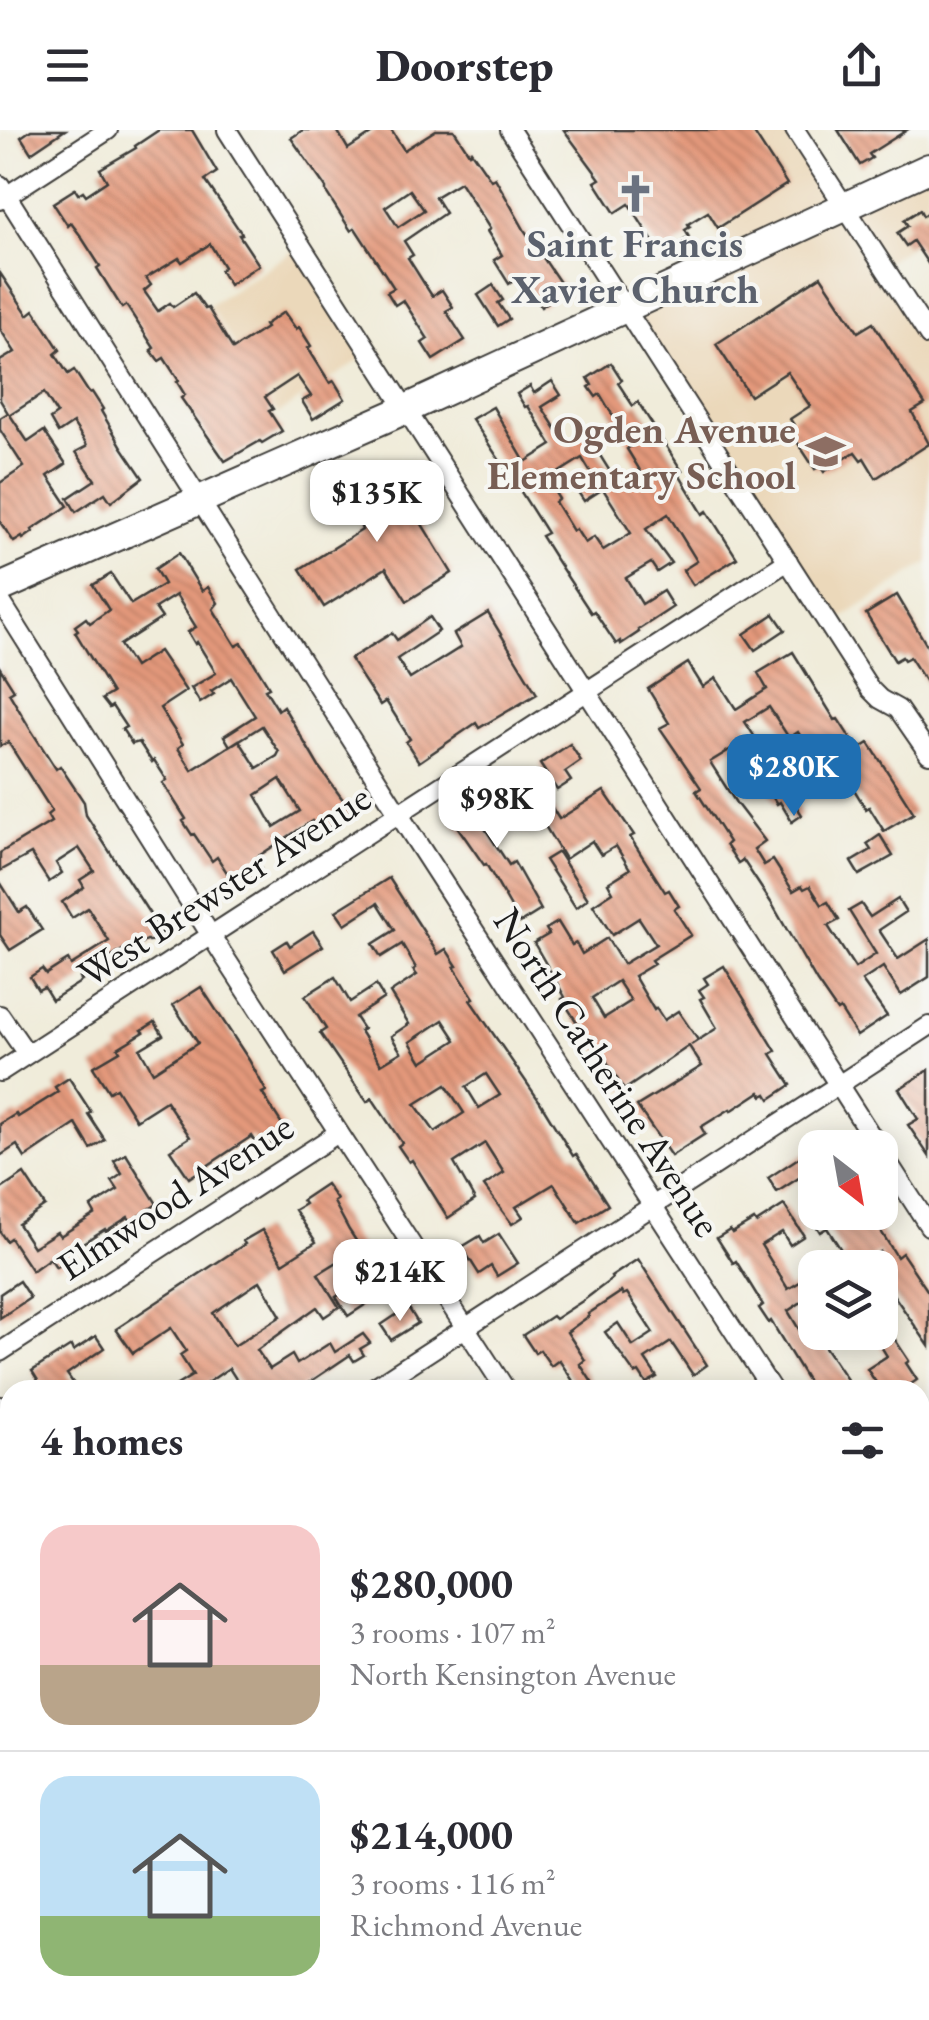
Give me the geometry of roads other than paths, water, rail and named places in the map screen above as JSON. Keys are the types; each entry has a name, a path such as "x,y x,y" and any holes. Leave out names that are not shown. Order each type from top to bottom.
{"main road":[{"path":"0,588 406,408 929,168"}],"street":[{"path":"2,193 108,130"},
{"path":"227,130 867,1130"},
{"path":"510,130 870,689 898,709 929,754"},
{"path":"795,130 929,336"},
{"name":"North Catherine Avenue","path":"2,193 766,1380"},
{"name":"West Brewster Avenue","path":"0,1072 788,561"},
{"path":"0,600 500,1380"},
{"path":"0,1015 28,1054"},
{"path":"385,1380 929,1026"},
{"name":"Elmwood Avenue","path":"0,1352 338,1133"},
{"path":"898,1178 929,1226"}],"place":[{"name":"Saint Francis Xavier Church","path":"635,193"},
{"name":"Ogden Avenue Elementary School","path":"826,452"}]}
